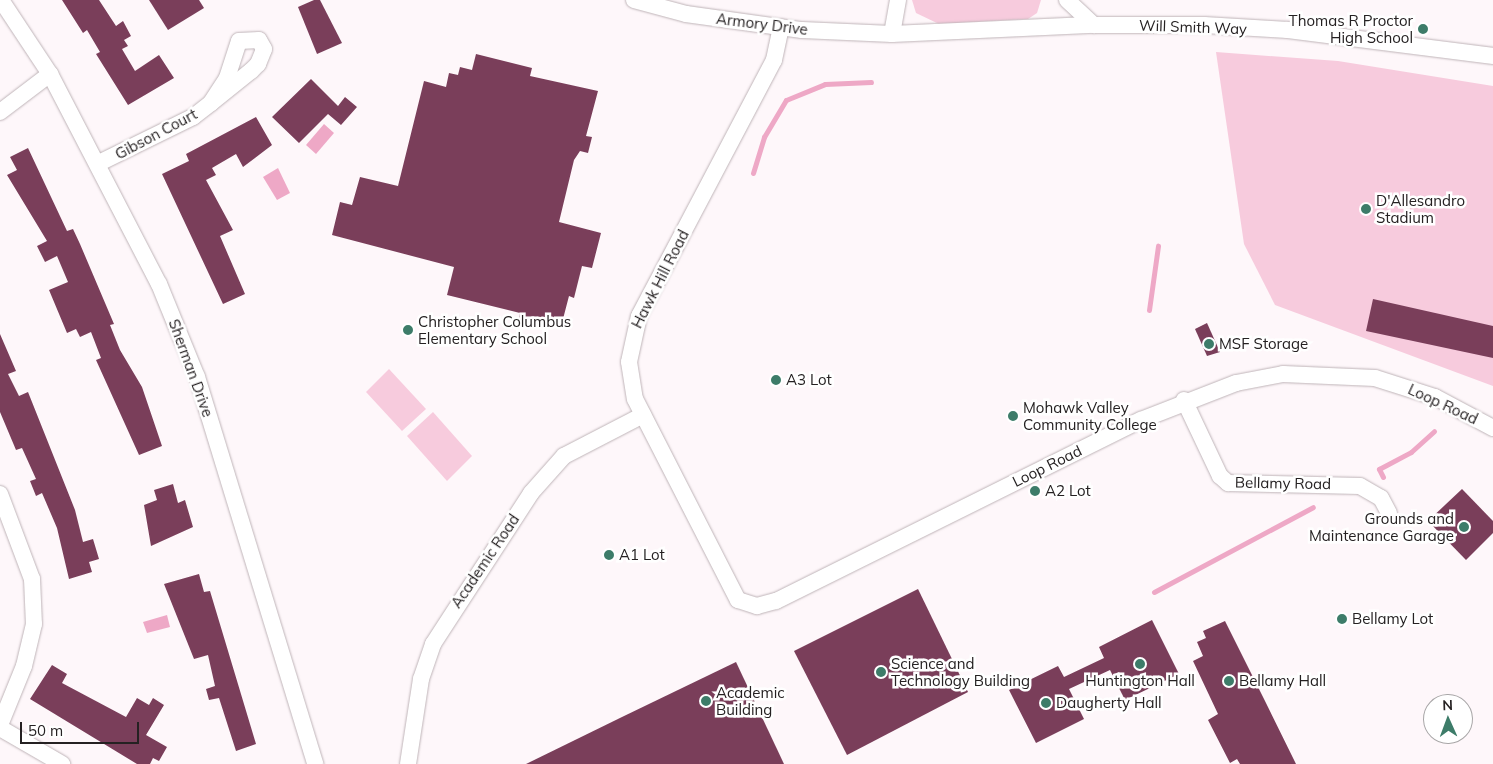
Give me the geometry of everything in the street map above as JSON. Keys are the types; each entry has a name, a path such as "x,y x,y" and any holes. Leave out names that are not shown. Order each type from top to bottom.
{"street":[{"name":"Sherman Drive","path":"1,0 50,74 99,162 159,284 197,377 315,764"},
{"name":"Armory Drive","path":"634,0 686,14 781,27 892,34"},
{"path":"892,34 898,0"},
{"path":"1067,0 1094,25"},
{"name":"Will Smith Way","path":"892,34 1094,25 1288,30 1493,56"},
{"name":"Hawk Hill Road","path":"754,605 738,600 726,585 643,415 629,375 634,331 774,60 781,27"},
{"path":"0,112 50,74"},
{"name":"Gibson Court","path":"99,162 193,117 211,103"},
{"name":"Loop Road","path":"754,605 790,594 1184,400 1283,374 1337,374 1403,384 1493,428"},
{"name":"Bellamy Road","path":"1184,400 1220,476 1228,483 1360,486 1381,498 1390,513"},
{"name":"Academic Road","path":"408,764 421,679 433,644 530,494 564,456 643,415"},
{"path":"0,494 32,579 34,624 24,666 0,727 62,764"}],"shaded area":[{"path":"912,0 1041,0 1037,13 1028,19 939,24 916,13"},
{"name":"D'Allesandro Stadium","path":"1216,52 1338,61 1493,86 1493,386 1275,305 1244,244"},
{"path":"324,124 334,133 316,154 306,145"},
{"path":"278,168 290,193 277,200 263,177"},
{"path":"389,369 426,409 402,431 366,392"},
{"path":"433,412 472,456 447,481 407,436"},
{"path":"167,615 170,627 147,633 143,622"}],"building":[{"path":"62,0 99,0 116,26 123,21 131,36 124,40 128,46 122,49 135,71 159,55 174,78 128,105 96,54 100,52 87,30 83,33"},
{"path":"149,0 199,0 204,8 168,30"},
{"path":"314,0 320,0 342,43 317,54 298,7"},
{"path":"476,54 532,68 530,76 598,91 586,136 592,137 588,153 580,151 574,160 559,222 601,233 592,268 582,266 574,298 569,296 563,319 553,328 518,322 520,313 447,295 454,267 332,235 340,202 352,205 360,177 398,186 424,81 446,87 449,73 458,75 460,67 472,70"},
{"path":"311,79 338,106 345,97 357,107 341,125 328,114 299,143 272,117"},
{"path":"256,117 272,145 243,167 236,154 212,168 216,175 206,180 233,230 220,236 245,294 223,304 162,174 189,161 186,154"},
{"path":"28,148 67,231 73,229 80,244 114,324 110,325 120,350 142,387 162,446 139,455 96,360 101,358 91,332 80,337 76,329 67,333 49,290 68,282 57,256 45,262 37,246 47,241 7,175 17,170 10,157"},
{"path":"1373,299 1493,326 1493,358 1366,331"},
{"name":"MSF Storage","path":"1207,323 1220,352 1207,356 1195,329"},
{"path":"0,334 16,371 8,374 19,396 28,392 75,510 83,542 93,539 99,559 89,562 92,572 69,579 57,528 42,493 36,496 30,481 36,479 22,448 16,450 0,412"},
{"path":"173,484 178,503 185,500 193,527 151,546 144,505 157,500 154,490"},
{"name":"Grounds and Maintenance Garage","path":"1462,489 1493,521 1493,533 1466,560 1428,521"},
{"path":"199,574 204,592 210,591 256,744 236,751 219,698 209,700 206,689 215,686 208,655 194,659 164,584"},
{"name":"Science and Technology Building","path":"918,589 968,692 847,755 794,651"},
{"path":"1152,620 1179,674 1125,700 1110,670 1069,689 1084,719 1036,743 1009,690 1058,666 1064,677 1104,658 1099,647"},
{"name":"Bellamy Hall","path":"1225,621 1296,764 1240,764 1237,759 1230,763 1208,720 1218,714 1193,661 1203,656 1197,642 1206,638 1203,631"},
{"name":"Academic Building","path":"736,662 784,764 526,764 622,717"},
{"path":"52,665 67,674 62,683 126,717 137,698 149,705 153,698 164,705 146,735 167,747 159,761 153,758 150,764 137,764 30,699"}],"waterway":[{"path":"753,173 764,137 786,100 825,84 871,82"},
{"path":"1149,310 1158,246"},
{"path":"1383,477 1379,469 1411,452 1434,431"},
{"path":"1154,592 1313,507"}],"place":[{"name":"Thomas R Proctor High School","path":"1423,29"},
{"name":"D'Allesandro Stadium","path":"1366,209"},
{"name":"Christopher Columbus Elementary School","path":"408,330"},
{"name":"MSF Storage","path":"1209,344"},
{"name":"A3 Lot","path":"776,380"},
{"name":"Mohawk Valley Community College","path":"1013,416"},
{"name":"A2 Lot","path":"1035,491"},
{"name":"Grounds and Maintenance Garage","path":"1464,527"},
{"name":"A1 Lot","path":"609,555"},
{"name":"Bellamy Lot","path":"1342,619"},
{"name":"Huntington Hall","path":"1140,664"},
{"name":"Science and Technology Building","path":"881,672"},
{"name":"Bellamy Hall","path":"1229,681"},
{"name":"Academic Building","path":"706,701"},
{"name":"Daugherty Hall","path":"1046,703"}]}
